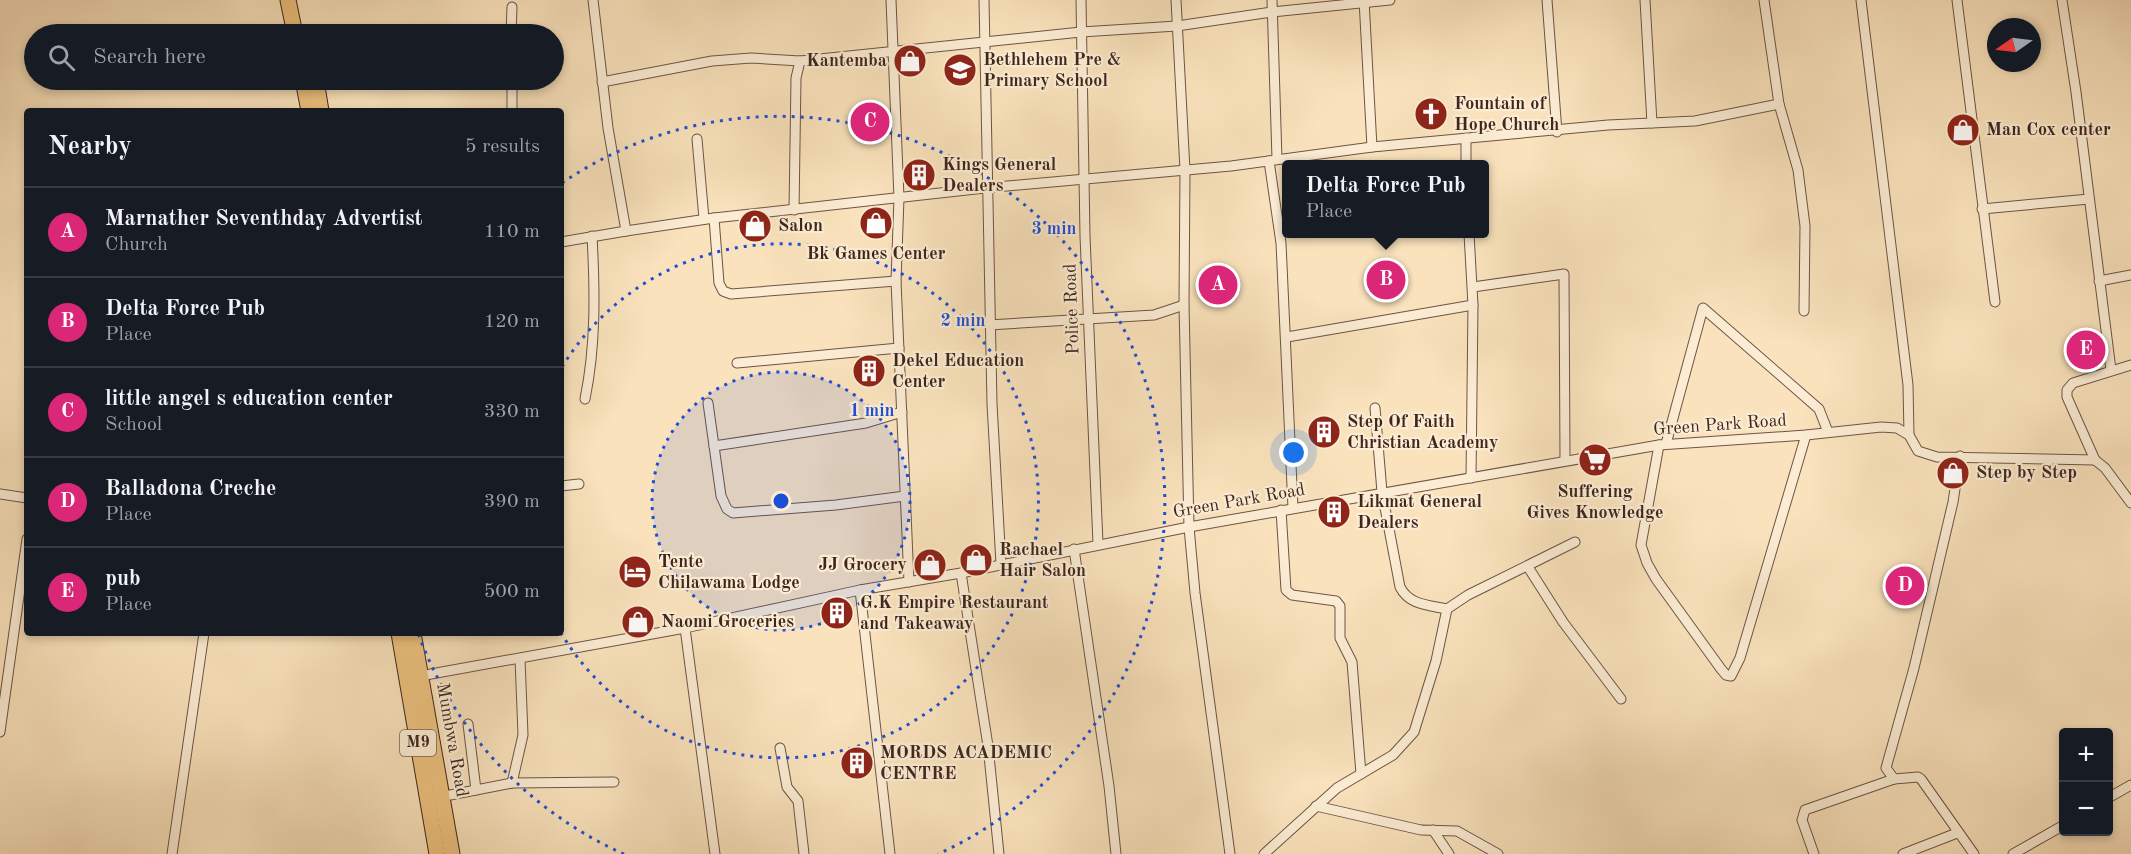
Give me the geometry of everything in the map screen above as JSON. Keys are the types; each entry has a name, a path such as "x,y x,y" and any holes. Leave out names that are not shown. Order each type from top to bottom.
{"main road":[{"path":"288,0 293,24"},
{"path":"299,0 300,24"},
{"path":"305,90 308,108"},
{"path":"318,90 321,108"},
{"name":"Mumbwa Road","path":"400,636 435,798 452,854"},
{"name":"Mumbwa Road","path":"413,636 435,798 437,854"}],"street":[{"path":"594,0 602,82 626,231"},
{"path":"891,0 899,198 896,281 909,582"},
{"path":"984,0 989,325 1001,564"},
{"name":"Police Road","path":"1081,0 1084,180 1098,544"},
{"path":"1176,0 1185,170 1184,304 1189,527 1195,593 1230,854"},
{"path":"1272,0 1273,160 1282,225"},
{"path":"602,82 712,61 751,58 800,61 984,41 1177,26 1272,12 1390,0"},
{"path":"1547,0 1557,132"},
{"path":"1644,0 1652,123"},
{"path":"1764,0 1779,104 1798,170 1801,193 1805,226 1804,311"},
{"path":"1861,0 1908,385 1910,435"},
{"path":"1957,0 1995,302"},
{"path":"2062,0 2111,370"},
{"path":"1364,2 1372,147"},
{"path":"511,24 512,8"},
{"path":"794,210 796,78 800,61"},
{"path":"512,90 512,108"},
{"path":"564,241 709,218 986,188 1185,170 1466,138 1695,121 1779,104"},
{"path":"1466,138 1466,160"},
{"path":"697,139 719,283 723,291 731,294 896,281"},
{"path":"1982,209 2089,199"},
{"path":"585,399 592,365 595,313 592,236"},
{"path":"1283,238 1293,508"},
{"path":"1469,238 1473,287 1472,478"},
{"path":"1473,287 1564,274 1565,461"},
{"path":"2099,281 2131,275"},
{"path":"989,325 1089,321 1154,315 1184,304"},
{"path":"1287,337 1473,305"},
{"path":"1806,435 1740,658 1731,676 1726,675 1656,579 1641,545 1662,445 1703,308 1819,409 1827,432"},
{"path":"737,363 899,348"},
{"path":"2131,365 2073,383 2067,390 2067,397 2095,460 2105,468 2131,503"},
{"path":"708,403 721,496 727,509 733,513 836,505 905,496"},
{"path":"1375,408 1382,492 1400,587 1406,598 1447,609"},
{"path":"714,446 866,423 902,412"},
{"name":"Green Park Road","path":"420,676 685,628 860,590 961,573 1189,527 1662,445 1806,435 1881,427 1897,428 1910,435 1918,451 1937,457 2095,460"},
{"path":"1894,779 1886,768 1919,646 1953,502 1960,456"},
{"path":"564,486 579,484"},
{"path":"0,494 24,498"},
{"path":"1281,510 1286,590 1292,596 1335,601 1340,606 1340,638 1352,662 1360,774"},
{"path":"1264,854 1337,788 1393,755 1414,732 1436,662 1447,609 1468,595 1575,542"},
{"path":"1074,549 1109,786 1116,854"},
{"path":"0,732 4,684 24,558"},
{"path":"1528,567 1563,622 1622,699"},
{"path":"961,573 988,746 999,854"},
{"path":"860,590 890,854"},
{"path":"685,628 715,854"},
{"path":"172,854 204,636"},
{"path":"512,783 523,735 520,659"},
{"path":"468,724 476,790"},
{"path":"780,748 789,793 798,801 804,854"},
{"path":"1814,854 1802,820 1805,810 1894,779 1918,777 1974,854"},
{"path":"435,798 512,783 614,782"},
{"path":"2113,796 2131,785"},
{"path":"1316,806 1421,830 1457,831 1498,854"},
{"path":"2013,854 2059,828"},
{"path":"1433,830 1449,854"},
{"path":"1903,854 1957,833"}],"place":[{"name":"Kantemba","path":"910,61"},
{"name":"Bethlehem Pre & Primary School","path":"960,70"},
{"name":"Fountain of Hope Church","path":"1431,114"},
{"name":"little angel s education center","path":"870,122"},
{"name":"Man Cox center","path":"1963,130"},
{"name":"Kings General Dealers","path":"919,175"},
{"name":"Bk Games Center","path":"876,223"},
{"name":"Salon","path":"755,226"},
{"name":"Delta Force Pub","path":"1386,280"},
{"name":"Marnather Seventhday Advertist","path":"1218,285"},
{"name":"pub","path":"2086,350"},
{"name":"Dekel Education Center","path":"869,371"},
{"name":"Step Of Faith Christian Academy","path":"1324,432"},
{"name":"Suffering Gives Knowledge","path":"1595,460"},
{"name":"Step by Step","path":"1953,473"},
{"name":"Likmat General Dealers","path":"1334,512"},
{"name":"Rachael Hair Salon","path":"976,560"},
{"name":"JJ Grocery","path":"930,565"},
{"name":"Tente Chilawama Lodge","path":"635,572"},
{"name":"Balladona Creche","path":"1905,586"},
{"name":"G.K Empire Restaurant and Takeaway","path":"837,613"},
{"name":"Naomi Groceries","path":"638,622"},
{"name":"MORDS ACADEMIC CENTRE","path":"857,763"}]}
